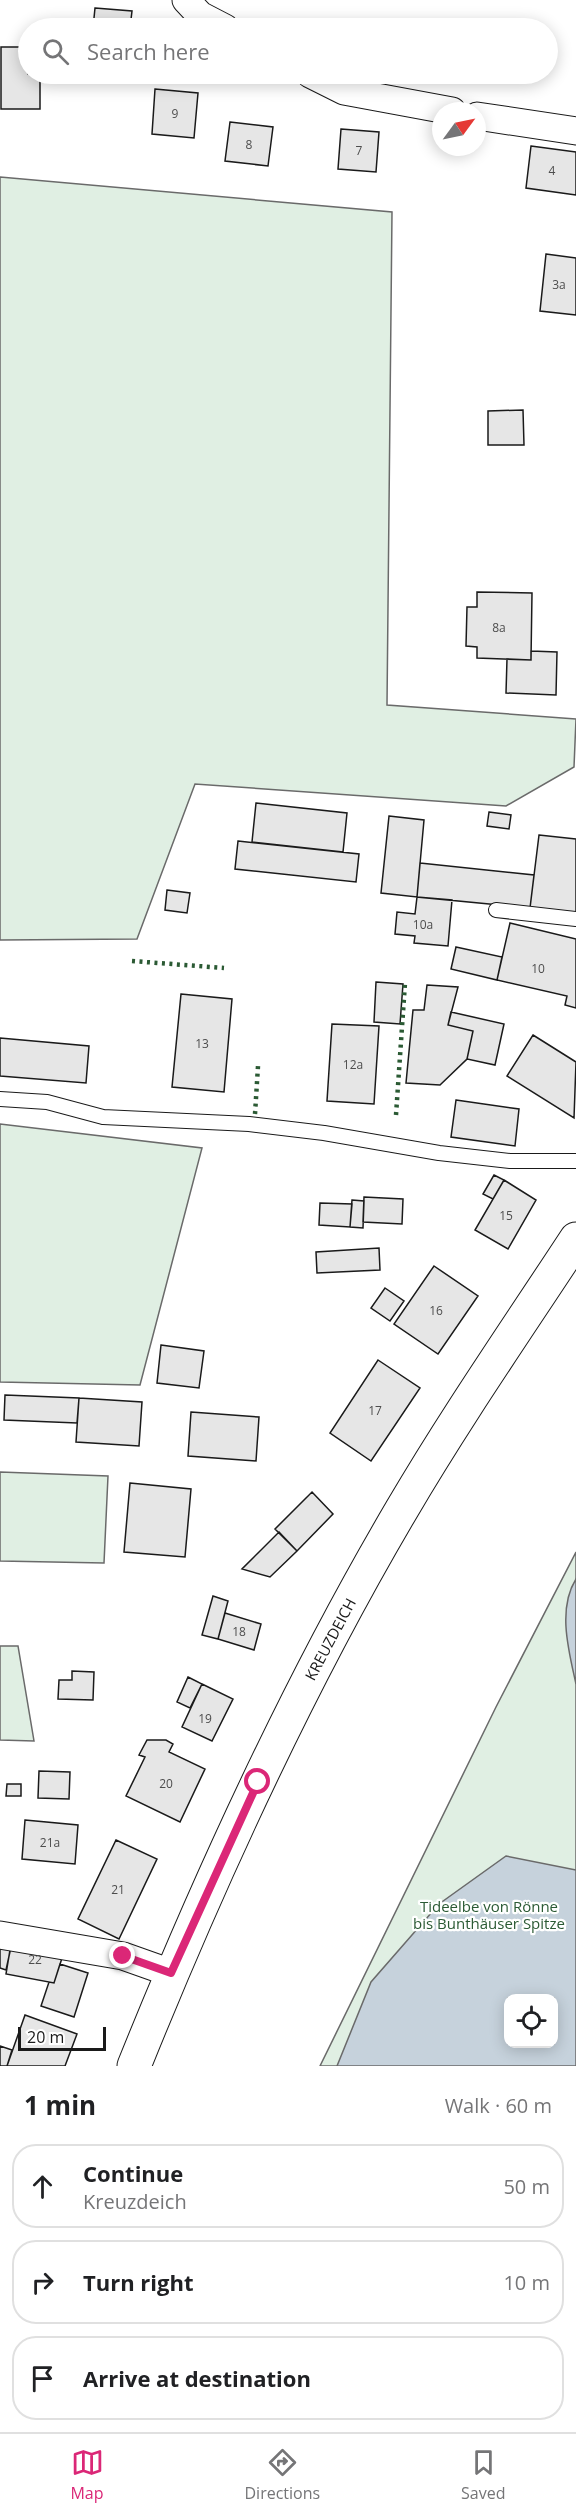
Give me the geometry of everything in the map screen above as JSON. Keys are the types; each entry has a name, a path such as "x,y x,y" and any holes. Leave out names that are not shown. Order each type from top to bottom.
{"street":[{"path":"186,0 206,18"},
{"path":"330,84 344,91 432,107"},
{"path":"486,117 576,132"},
{"name":"KREUZDEICH","path":"134,2066 171,1973 286,1720 330,1637 443,1443 576,1239"},
{"path":"0,1935 123,1956 171,1973"}],"lane":[{"path":"496,910 576,919"},
{"path":"0,1099 47,1102 103,1117 249,1124 324,1132 439,1153 510,1161 576,1161"}],"green space":[{"path":"0,177 392,212 387,705 576,719 574,767 506,806 195,784 137,939 0,940"},
{"path":"0,1124 202,1148 140,1385 0,1382"},
{"path":"0,1472 108,1476 104,1563 0,1561"},
{"name":"Tideelbe von Rönne bis Bunthäuser Spitze","path":"576,1552 576,2066 320,2066 496,1707"},
{"path":"0,1646 18,1646 34,1741 0,1740"}],"shaded area":[{"path":"576,1579 576,1684 568,1645 566,1617 570,1591"},
{"path":"506,1856 576,1870 576,2066 337,2066 371,1982 439,1904"}],"building":[{"path":"95,8 132,11 131,18 94,18"},
{"path":"1,47 18,47 18,84 40,84 40,109 1,109"},
{"path":"155,89 198,93 194,138 152,134"},
{"path":"230,122 273,127 268,166 225,161"},
{"path":"341,129 379,132 376,172 338,169"},
{"path":"531,146 576,152 576,195 526,188"},
{"path":"546,254 576,258 576,315 540,311"},
{"path":"523,410 524,445 488,445 488,411"},
{"path":"477,592 532,593 531,660 477,658 477,647 466,646 467,607 477,607"},
{"path":"531,651 557,652 556,695 506,693 507,659 531,660"},
{"path":"256,803 347,813 343,852 252,842"},
{"path":"489,812 511,815 509,829 487,826"},
{"path":"389,816 424,820 417,897 381,893"},
{"path":"539,835 576,839 576,914 530,908"},
{"path":"238,841 359,854 356,882 235,869"},
{"path":"420,863 534,875 530,908 417,897"},
{"path":"167,890 190,893 187,913 165,910"},
{"path":"417,897 452,900 448,946 414,943 415,936 395,934 397,912 415,914"},
{"path":"510,923 576,939 576,1008 565,1005 567,996 497,980"},
{"path":"456,947 502,957 497,980 451,969"},
{"path":"376,982 403,984 400,1024 374,1022"},
{"path":"427,985 458,987 448,1025 473,1031 467,1059 440,1085 406,1083 413,1010 424,1010"},
{"path":"181,994 232,999 224,1092 172,1087"},
{"path":"451,1012 504,1024 495,1065 467,1059 473,1031 448,1025"},
{"path":"332,1024 379,1026 374,1104 327,1101"},
{"path":"533,1035 576,1062 574,1118 507,1076"},
{"path":"0,1038 89,1046 86,1083 0,1076"},
{"path":"456,1100 519,1109 515,1146 451,1137"},
{"path":"494,1175 504,1180 493,1199 483,1194"},
{"path":"504,1180 536,1200 508,1249 475,1230"},
{"path":"364,1197 403,1199 402,1224 363,1222"},
{"path":"352,1200 364,1201 363,1228 350,1227"},
{"path":"320,1203 352,1204 350,1227 319,1225"},
{"path":"379,1248 380,1270 317,1273 316,1252"},
{"path":"434,1266 478,1296 438,1354 394,1324"},
{"path":"385,1288 404,1301 390,1321 371,1308"},
{"path":"161,1345 204,1351 199,1388 157,1383"},
{"path":"378,1360 420,1388 371,1461 330,1433"},
{"path":"5,1395 79,1398 77,1423 4,1420"},
{"path":"79,1398 142,1402 139,1446 76,1442"},
{"path":"191,1412 259,1417 256,1461 188,1456"},
{"path":"130,1483 191,1489 185,1557 124,1552"},
{"path":"312,1492 333,1514 297,1551 275,1529"},
{"path":"279,1532 297,1551 270,1577 242,1569"},
{"path":"213,1596 228,1601 218,1639 202,1635"},
{"path":"225,1613 261,1624 254,1650 218,1639"},
{"path":"72,1671 94,1672 93,1700 58,1699 59,1680 72,1680"},
{"path":"188,1677 202,1684 190,1708 177,1702"},
{"path":"202,1684 233,1699 212,1741 182,1727"},
{"path":"147,1740 166,1740 173,1744 169,1752 205,1769 180,1822 126,1796 145,1757 139,1755"},
{"path":"39,1771 70,1772 69,1799 38,1798"},
{"path":"7,1784 21,1784 21,1796 6,1796"},
{"path":"25,1820 78,1825 75,1864 22,1859"},
{"path":"116,1840 157,1859 119,1939 78,1919"},
{"path":"11,1944 63,1955 54,1983 6,1974"},
{"path":"0,1945 11,1947 6,1970 0,1968"},
{"path":"60,1964 88,1973 74,2017 41,2006 49,1982 54,1983"},
{"path":"25,2015 77,2034 65,2066 7,2066"},
{"path":"0,2046 12,2050 7,2066 0,2066"}],"hedge":[{"path":"132,961 224,968"},
{"path":"396,1115 405,983"},
{"path":"255,1114 258,1066"}],"route":[{"path":"123,1956 171,1973 258,1782"}]}
